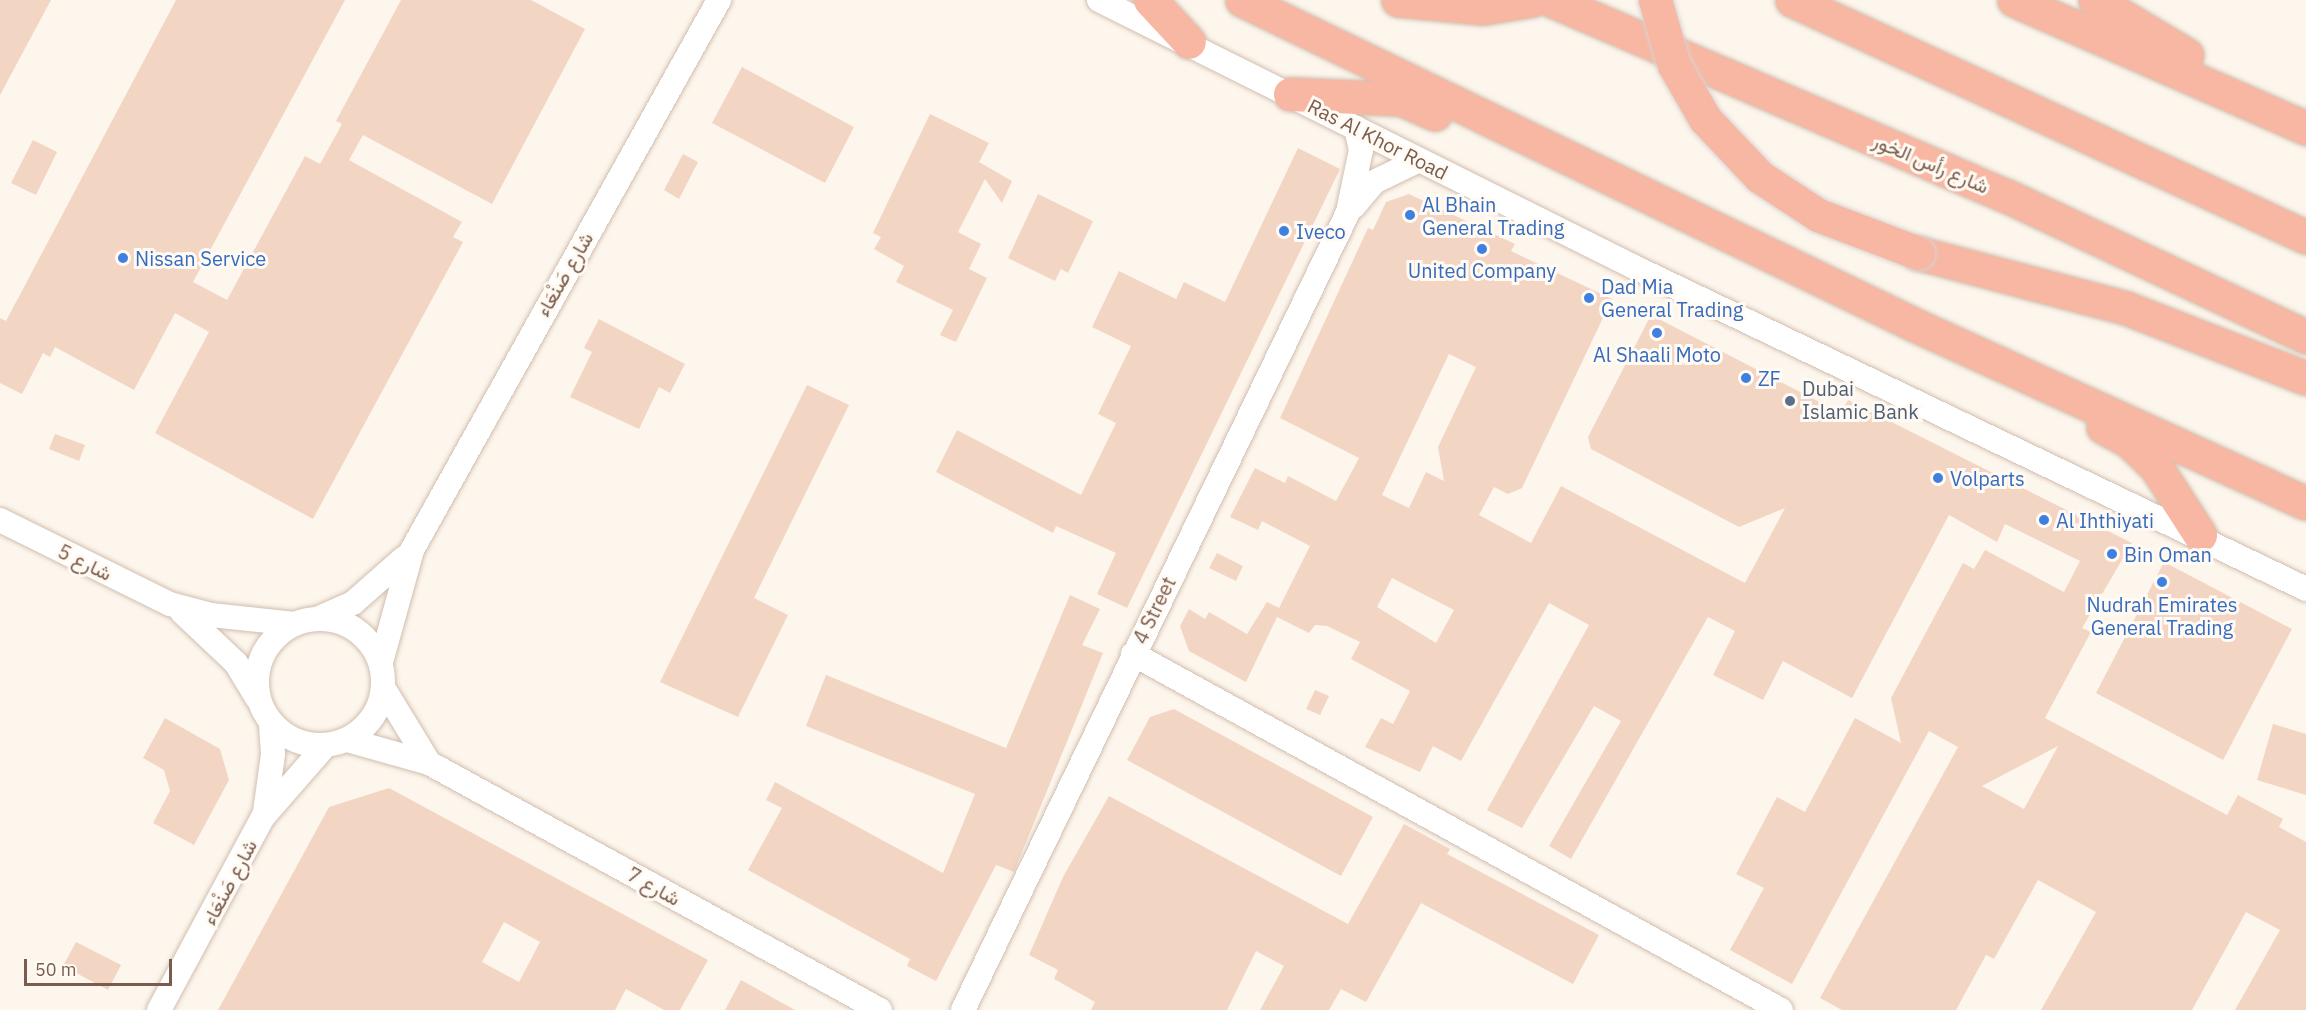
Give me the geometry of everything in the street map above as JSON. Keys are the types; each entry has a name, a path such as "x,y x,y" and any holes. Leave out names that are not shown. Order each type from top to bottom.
{"highway":[{"path":"1150,0 1189,42"},
{"path":"1242,0 1917,326 2306,503"},
{"path":"1398,0 1483,8 1532,0"},
{"name":"شارع رأس الخور","path":"1551,0 2007,196 2306,337"},
{"path":"1655,0 1674,65 1705,119 1760,177 1818,215 1918,252 2126,308 2306,378"},
{"path":"1792,0 2306,237"},
{"path":"2014,0 2302,126"},
{"path":"2095,0 2302,126"},
{"path":"1290,94 1401,99 1469,128 1523,135"},
{"path":"1917,326 2129,441 2156,467 2200,535"}],"street":[{"name":"شارع صَنْعَاء","path":"381,662 412,550 719,0"},
{"name":"Ras Al Khor Road","path":"1099,0 1189,42 1417,160 2200,535 2306,589"},
{"name":"4 Street","path":"963,1010 1132,654 1348,212 1361,150 1356,128"},
{"name":"4 Street","path":"1348,212 1374,182 1417,160"},
{"name":"شارع 5","path":"0,520 171,604 206,630 259,701"},
{"name":"شارع صَنْعَاء","path":"306,621 377,585 412,550"},
{"name":"شارع 5","path":"171,604 211,615 306,621"},
{"path":"306,621 356,630 381,662 384,689 372,719 336,743 286,736 271,722 259,701 256,678 262,656 275,637 306,621"},
{"path":"1132,654 1781,1010"},
{"name":"شارع 7","path":"384,689 429,763"},
{"name":"شارع صَنْعَاء","path":"263,817 273,764 271,722"},
{"name":"شارع صَنْعَاء","path":"159,1010 263,817 336,743"},
{"name":"شارع 7","path":"336,743 429,763 880,1010"}],"building":[{"path":"0,0 51,0 0,95"},
{"path":"176,0 345,0 193,282 227,300 305,156 320,164 342,124 336,121 401,0 531,0 585,29 492,204 363,135 349,160 462,222 453,237 463,242 313,519 155,433 209,332 175,313 134,390 55,347 50,357 43,353 22,394 0,383 0,318 6,321"},
{"path":"742,67 854,127 825,183 712,123"},
{"path":"930,114 989,143 979,162 1012,181 1002,203 985,179 958,232 981,244 969,269 987,278 956,342 940,335 953,310 896,282 904,266 874,249 881,237 873,233"},
{"path":"33,140 57,152 36,195 11,183"},
{"path":"1298,148 1340,169 1127,608 1097,594 1116,553 1056,526 1053,533 936,472 957,430 1081,495 1116,423 1098,414 1131,346 1092,327 1119,271 1176,299 1184,282 1225,302"},
{"path":"683,154 698,162 679,199 664,190"},
{"path":"1038,194 1093,221 1068,273 1061,269 1055,281 1008,258"},
{"path":"1409,194 1515,244 1511,251 1612,299 1522,488 1508,494 1494,487 1479,515 1531,543 1561,486 1745,583 1785,508 1739,527 1591,449 1588,437 1651,315 1841,413 1848,400 2132,543 2082,628 2091,632 2045,718 2227,815 2238,795 2283,819 2279,827 2306,842 2306,1010 2235,1010 2280,930 2246,912 2192,1010 2041,1010 2096,912 2038,880 1994,959 1986,955 1956,1010 1842,1010 1820,998 1958,747 1929,731 1792,984 1730,950 1764,888 1736,874 1777,797 1805,812 1855,718 1901,743 1891,698 1963,563 1974,569 1985,550 2064,592 2080,561 2005,524 1997,542 1949,515 1852,698 1783,661 1763,700 1713,675 1735,631 1708,617 1571,859 1549,846 1621,721 1594,706 1522,828 1487,810 1589,625 1549,603 1461,761 1433,746 1420,772 1365,747 1381,718 1393,724 1410,691 1351,659 1360,642 1327,626 1315,625 1309,633 1277,617 1246,682 1189,651 1180,626 1189,609 1205,619 1209,612 1247,634 1267,602 1279,608 1310,546 1262,521 1258,530 1230,517 1255,468 1285,483 1288,476 1336,501 1359,458 1280,418 1368,228 1373,230 1386,202","holes":["1449,354 1476,367 1438,447 1444,481 1426,472 1409,508 1382,495","1392,578 1454,610 1436,643 1377,607","2058,746 2024,809 1982,786"]},
{"path":"599,319 685,364 670,393 659,387 639,429 570,397 592,352 584,348"},
{"path":"807,385 849,405 754,598 788,615 738,717 660,682"},
{"path":"55,434 85,445 79,461 49,449"},
{"path":"1217,553 1243,566 1236,581 1209,568"},
{"path":"2164,562 2292,629 2223,760 2096,693"},
{"path":"1070,595 1100,609 1082,645 1103,653 1014,872 996,865 936,981 907,966 910,959 748,870 782,808 766,800 775,782 943,873 975,794 806,726 826,675 1006,748"},
{"path":"1315,690 1329,696 1320,715 1306,709"},
{"path":"1174,709 1373,817 1341,876 1127,760 1150,717"},
{"path":"165,718 220,749 229,780 194,845 153,823 170,791 164,770 143,758"},
{"path":"2273,724 2306,734 2306,795 2257,780"},
{"path":"389,788 708,960 680,1010 664,1010 626,989 615,1010 218,1010 329,807","holes":["504,922 540,942 519,982 482,962"]},
{"path":"1109,796 1348,924 1404,824 1450,849 1447,854 1599,935 1573,984 1421,903 1366,1002 1341,989 1329,1010 1260,1010 1284,966 1256,951 1227,1010 1091,1010 1095,1002 1054,979 1058,970 1029,955 1063,877"},
{"path":"76,942 121,965 108,990 63,966"},
{"path":"741,980 795,1010 725,1010"}],"place":[{"name":"Al Bhain General Trading","path":"1410,215"},
{"name":"Iveco","path":"1284,231"},
{"name":"United Company","path":"1482,249"},
{"name":"Nissan Service","path":"123,258"},
{"name":"Dad Mia General Trading","path":"1589,298"},
{"name":"Al Shaali Moto","path":"1657,333"},
{"name":"ZF","path":"1746,378"},
{"name":"Dubai Islamic Bank","path":"1790,401"},
{"name":"Volparts","path":"1938,478"},
{"name":"Al Ihthiyati","path":"2044,520"},
{"name":"Bin Oman","path":"2112,554"},
{"name":"Nudrah Emirates General Trading","path":"2162,582"}]}
